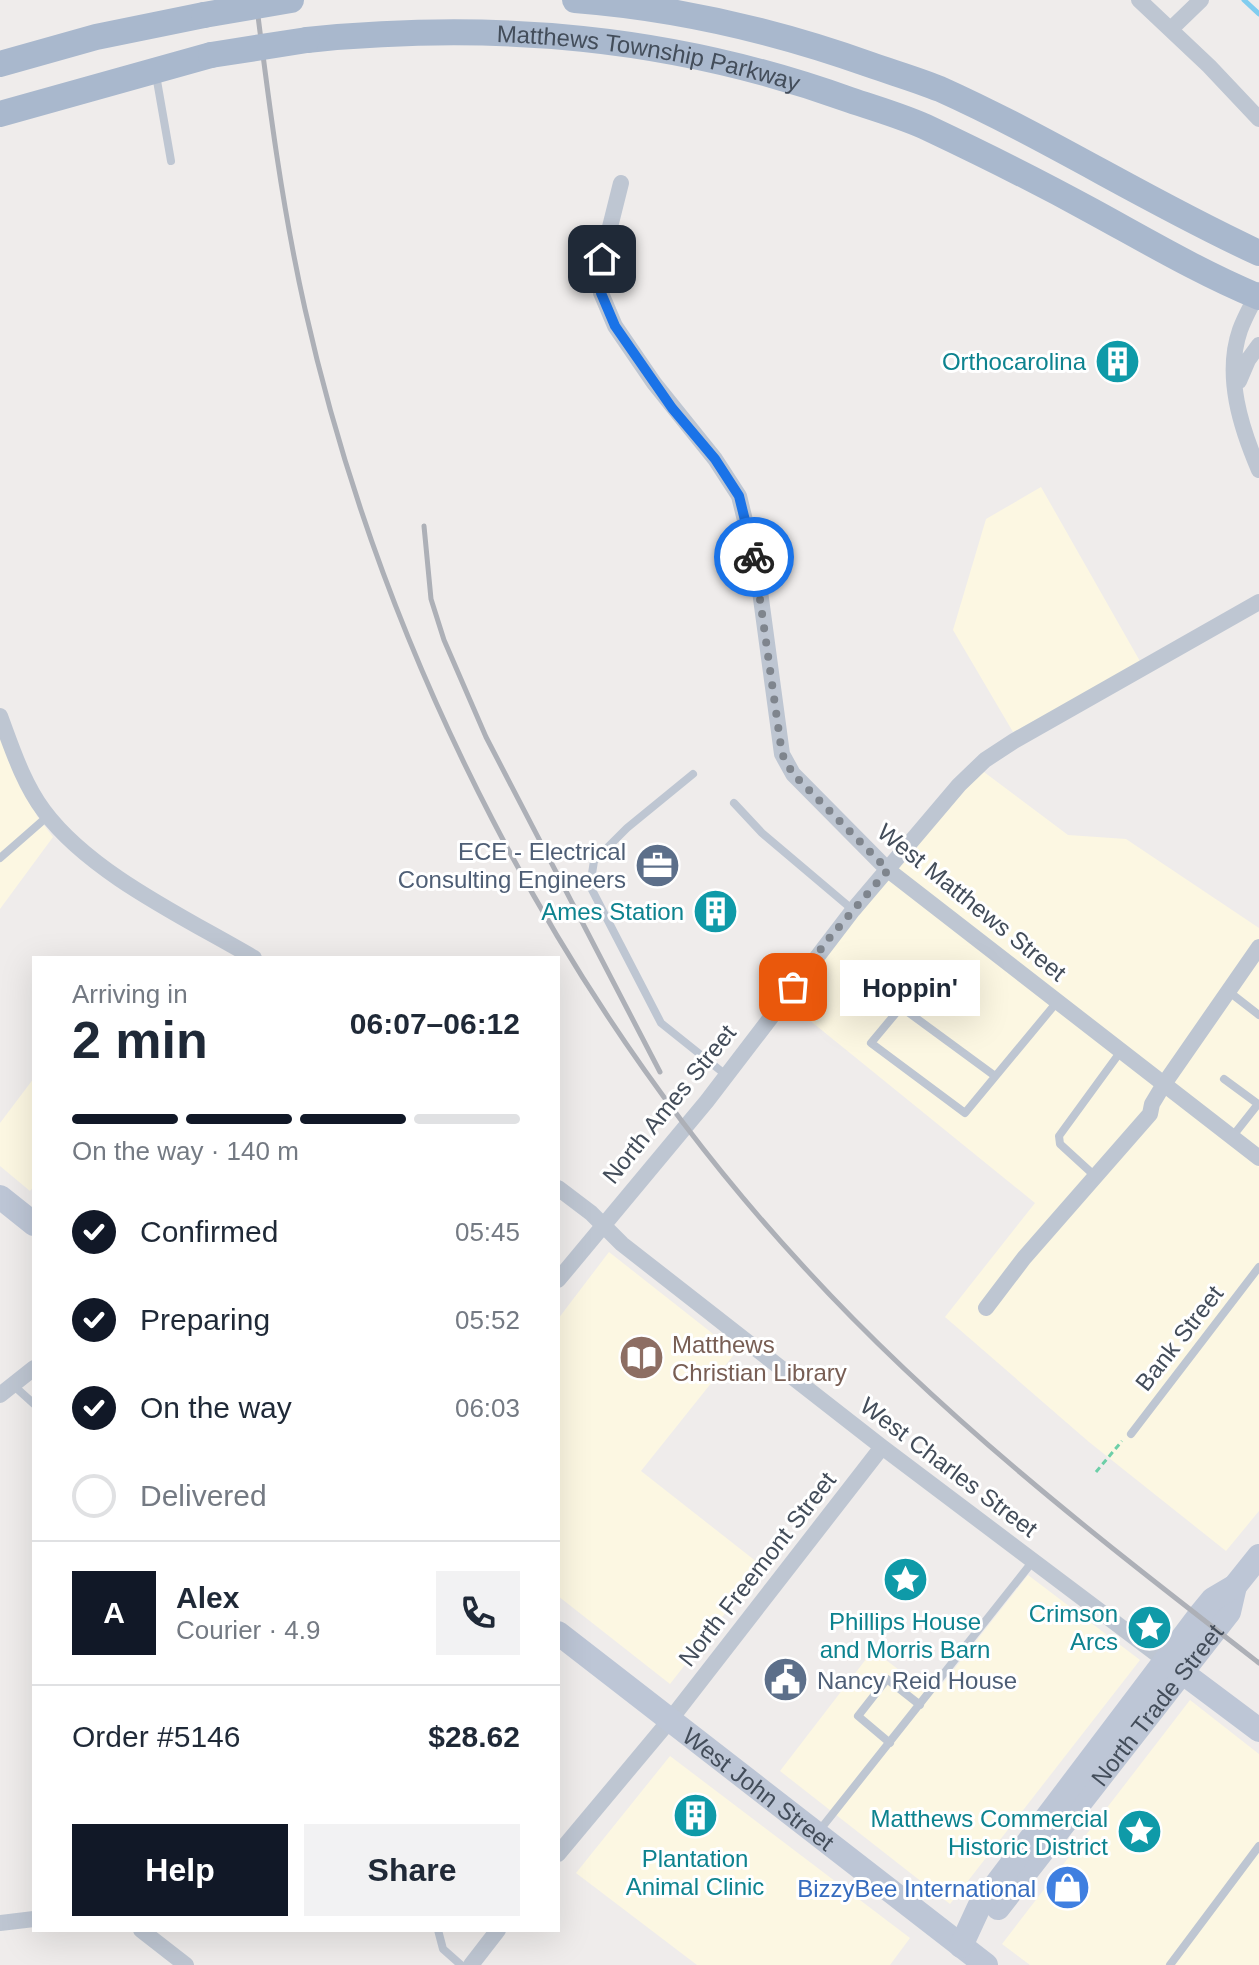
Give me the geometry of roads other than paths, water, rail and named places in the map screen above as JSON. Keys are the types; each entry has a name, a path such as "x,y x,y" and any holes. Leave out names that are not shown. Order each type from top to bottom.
{"main road":[{"path":"0,64 96,37 291,0"},
{"name":"Matthews Township Parkway","path":"575,0 695,16 801,40 938,89 1075,156 1196,224 1259,253"},
{"name":"Matthews Township Parkway","path":"0,114 211,55 307,40 381,32 545,34 592,38 792,79 927,127 1061,194 1187,263 1258,295"},
{"path":"0,1197 32,1222"},
{"name":"North Trade Street","path":"953,1955 979,1907 1174,1667 1213,1599 1235,1586 1259,1556"},
{"name":"West John Street","path":"560,1635 816,1835 953,1955 986,1965"},
{"path":"1174,1667 1259,1730"}],"street":[{"path":"1139,0 1259,119"},
{"path":"1171,29 1201,0"},
{"name":"West Matthews Street","path":"621,183 599,275 601,293 615,326 654,383 715,459 739,496 757,569 782,754 793,774 888,870 1259,1158"},
{"path":"1258,295 1239,332 1234,377 1240,421 1259,470"},
{"path":"1236,390 1248,360 1259,345"},
{"name":"North Ames Street","path":"560,1277 726,1075 853,910 959,785 985,760 1014,741 1259,602"},
{"path":"0,716 28,785 64,837 94,862 251,956"},
{"path":"986,1308 1024,1258 1150,1114 1152,1104 1164,1084 1259,947"},
{"name":"West Charles Street","path":"560,1190 622,1244 882,1447 1174,1667"},
{"path":"7,1390 32,1370"},
{"name":"North Freemont Street","path":"560,1852 670,1720 882,1447"},
{"path":"0,1923 32,1919"},
{"path":"144,1932 186,1965"},
{"path":"471,1965 496,1932"}],"lane":[{"path":"156,72 171,161"},
{"path":"693,774 635,821 594,861 590,886 661,1023 726,1075"},
{"path":"734,803 762,833 853,910"},
{"path":"0,858 48,816"},
{"path":"1228,991 1259,1015"},
{"path":"995,1076 901,1007 871,1043 965,1113 1057,1001"},
{"path":"1095,1176 1060,1144 1059,1136 1121,1050"},
{"path":"1224,1079 1258,1104 1232,1137"},
{"name":"Bank Street","path":"1131,1434 1259,1267"},
{"path":"7,1390 32,1403"},
{"path":"816,1835 1033,1561"},
{"path":"890,1743 858,1716 887,1679 920,1705"},
{"path":"1170,1965 1259,1846"},
{"path":"439,1932 443,1949 461,1965"}],"waterway":[{"path":"1244,0 1259,14"}],"railway":[{"path":"256,0 289,232 305,309 339,439 382,568 433,696 492,820 560,940 634,1055 715,1164 855,1321 1022,1474 1259,1663"},
{"path":"424,526 431,599 444,640 486,737 660,1072"}],"place":[{"name":"Orthocarolina","path":"1117,361"},
{"name":"ECE - Electrical Consulting Engineers","path":"657,865"},
{"name":"Ames Station","path":"715,911"},
{"name":"Hoppin'","path":"793,987"},
{"name":"Matthews Christian Library","path":"641,1358"},
{"name":"Phillips House and Morris Barn","path":"905,1579"},
{"name":"Crimson Arcs","path":"1149,1627"},
{"name":"Nancy Reid House","path":"786,1680"},
{"name":"Plantation Animal Clinic","path":"695,1816"},
{"name":"Matthews Commercial Historic District","path":"1139,1832"},
{"name":"BizzyBee International","path":"1067,1888"}]}
